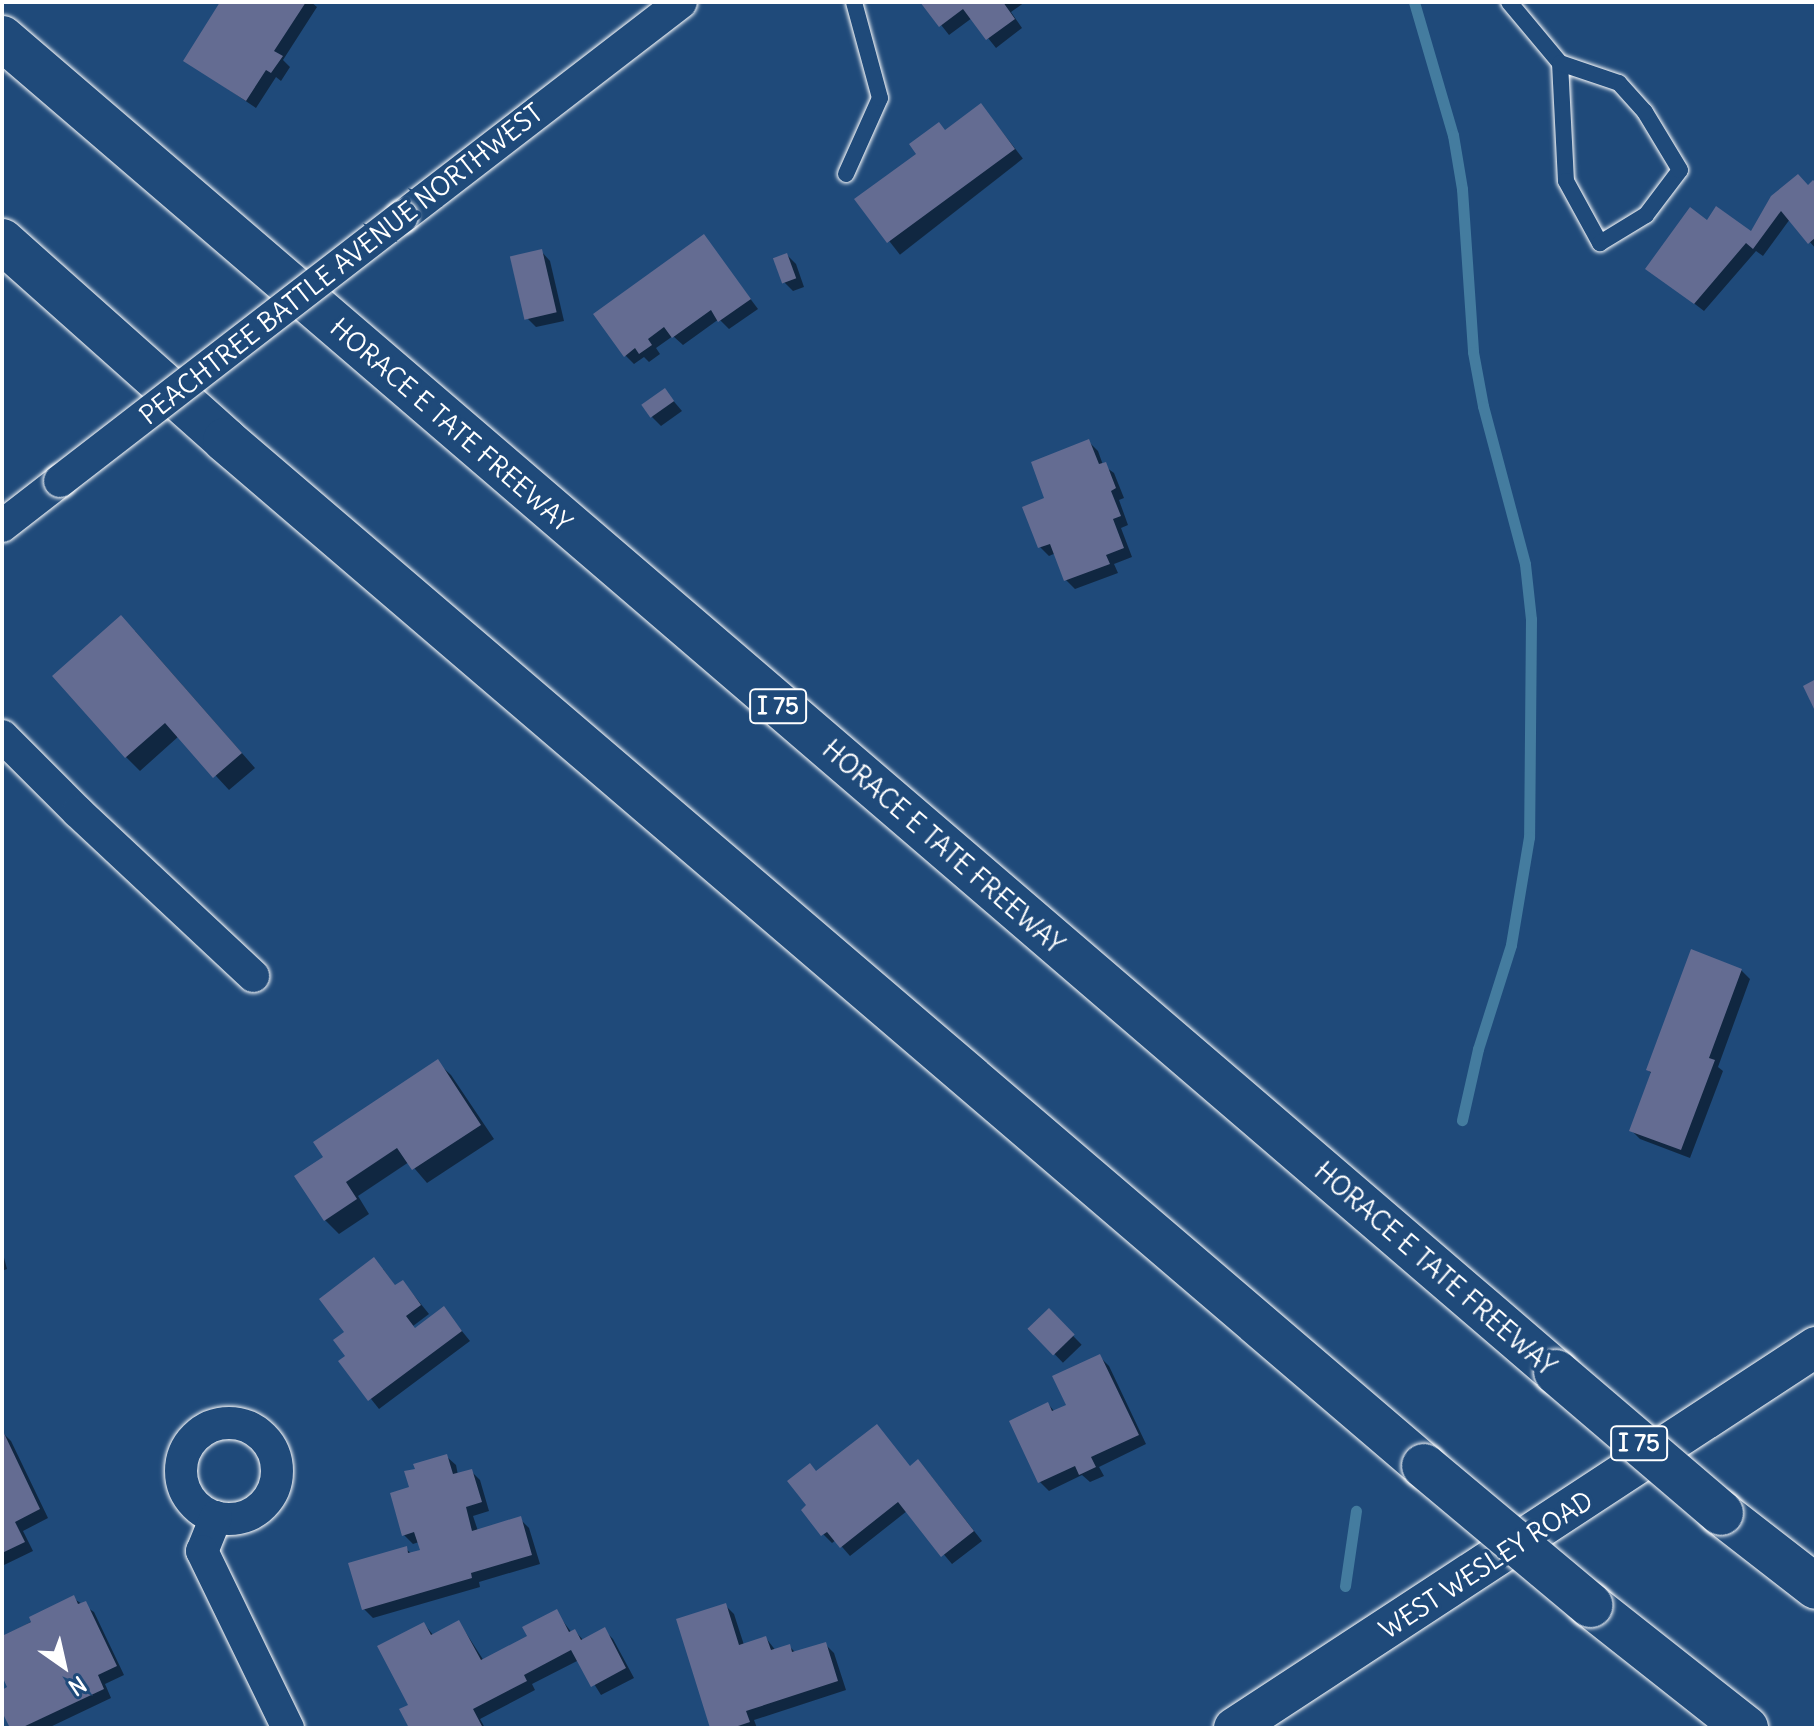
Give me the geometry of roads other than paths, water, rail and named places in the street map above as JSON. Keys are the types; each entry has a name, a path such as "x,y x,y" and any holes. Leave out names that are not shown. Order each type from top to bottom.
{"highway":[{"name":"HORACE E TATE FREEWAY","path":"2,38 1721,1513 1816,1587"},
{"path":"2,241 237,451 1424,1466 1590,1605 1746,1728"}],"street":[{"name":"PEACHTREE BATTLE AVENUE NORTHWEST","path":"2,526 681,2"},
{"path":"2,736 78,812 253,976"},
{"name":"WEST WESLEY ROAD","path":"1234,1728 1816,1347"},
{"path":"216,1517 202,1551 288,1728"}],"lane":[{"path":"846,174 880,98 854,2"},
{"path":"1509,2 1560,63 1619,83 1645,112 1680,170 1646,215 1600,243 1566,181 1560,63"}],"waterway":[{"path":"1414,2 1453,135 1462,189 1473,352 1483,406 1525,564 1531,619 1529,837 1511,945 1478,1049 1462,1120"},
{"path":"1345,1586 1356,1511"}]}
